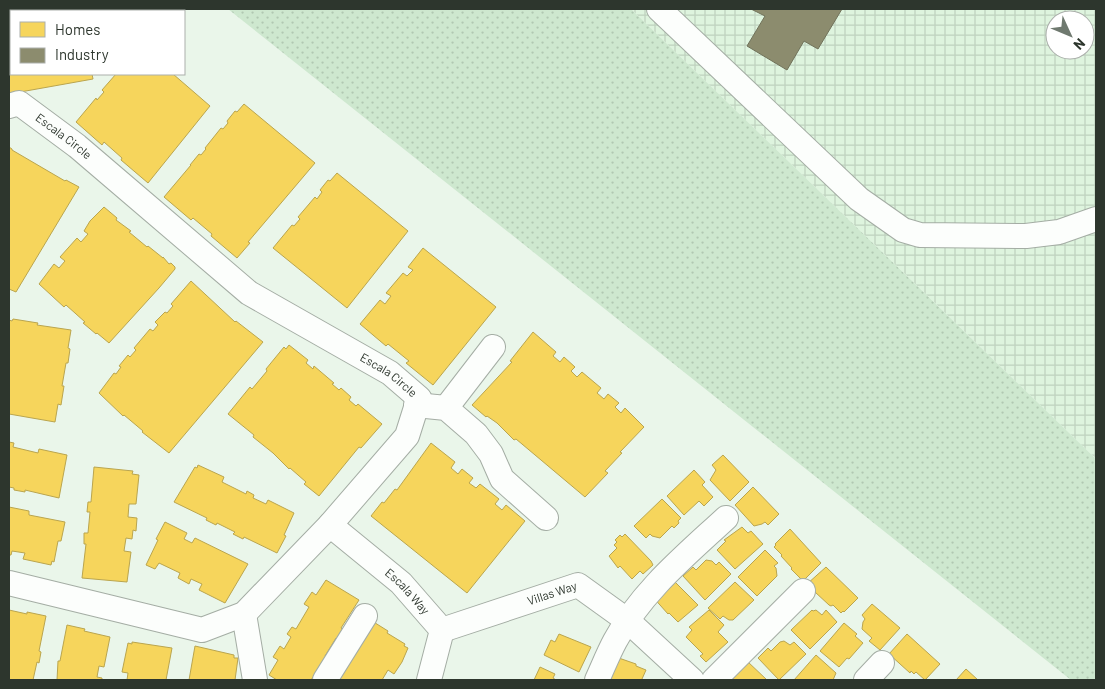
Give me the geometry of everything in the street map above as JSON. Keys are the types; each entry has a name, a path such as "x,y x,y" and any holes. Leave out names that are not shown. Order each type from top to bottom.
{"street":[{"path":"659,9 859,199 903,230 920,235 1026,236 1059,232 1096,219"},
{"name":"Escala Circle","path":"9,106 19,103 77,146 249,293 390,373 419,398 407,436 330,525 244,614 202,630 9,584"},
{"path":"446,408 493,347"},
{"path":"416,405 446,408 476,434 491,454 502,479 546,518"},
{"path":"597,680 615,641 628,621 662,578 726,518"},
{"name":"Escala Way","path":"330,525 401,583 442,630"},
{"name":"Villas Way","path":"442,630 578,585 628,621 692,680"},
{"path":"714,680 804,591"},
{"path":"244,614 255,680"},
{"path":"325,680 365,616"},
{"path":"429,680 442,630"}],"shaded area":[{"path":"228,9 631,9 1096,459 1096,680 1071,680"},
{"path":"631,9 1096,9 1096,459"}],"building: Homes":[{"path":"9,9 82,9 10,10 10,75 92,75 93,79 9,94"},
{"path":"115,75 174,75 210,106 148,183 121,160 122,158 104,142 102,145 76,122 96,98 97,100 104,92 102,90"},
{"path":"244,104 315,163 248,242 250,243 237,258 193,218 191,220 164,197 199,154 201,155 206,149 221,128 223,129 228,123 227,121 235,111 237,112"},
{"path":"9,147 65,181 79,187 16,292 9,289"},
{"path":"337,173 408,231 347,308 273,248 292,225 294,226 300,219 298,217 315,197 317,199 322,192 320,190 328,180 330,181"},
{"path":"104,207 117,218 116,220 131,231 129,232 175,267 159,288 109,343 39,284 54,264 59,268 65,261 60,257 77,238 81,242 88,234 84,231 90,221"},
{"path":"423,248 496,307 433,385 406,363 409,361 388,344 386,346 360,324 380,300 385,304 391,296 386,293 403,273 407,276 413,270 408,267"},
{"path":"191,281 235,322 263,342 169,453 123,416 99,393 114,373 116,374 121,367 119,366 128,355 130,357 136,350 134,348 150,329 153,331 158,325 155,322 165,312 167,313 173,306 171,304"},
{"path":"13,319 71,330 68,363 66,363 62,386 64,386 61,405 58,404 55,422 9,414 9,320 12,321"},
{"path":"533,332 556,352 553,356 560,362 564,357 575,367 571,371 577,377 582,372 601,388 597,393 604,399 608,394 619,403 615,407 621,413 625,408 644,427 620,452 622,453 605,471 608,473 585,497 516,439 514,440 497,423 486,417 472,405 512,362 510,361"},
{"path":"289,345 308,360 306,363 313,369 314,366 334,383 332,384 339,390 341,388 351,397 349,400 356,406 358,404 382,424 361,448 359,447 319,496 304,484 306,482 253,437 254,435 228,414 250,387 252,389 284,347 286,349"},
{"path":"9,442 14,443 13,447 38,453 39,449 67,455 59,498 25,490 25,492 14,490 14,488 9,487"},
{"path":"431,443 455,462 451,468 458,474 462,469 473,478 469,483 476,488 480,484 499,499 495,504 502,510 506,505 525,521 467,593 371,516 395,489 397,490"},
{"path":"723,455 749,482 730,501 710,480 716,470 712,465"},
{"path":"198,465 224,477 222,482 246,494 247,491 254,495 253,498 266,504 268,500 294,513 284,535 286,536 277,553 244,537 243,539 233,534 235,532 217,523 216,525 206,520 207,518 174,502"},
{"path":"94,467 133,471 132,474 139,475 136,504 129,504 128,517 137,518 136,531 133,530 132,539 126,538 124,551 131,552 127,582 82,578 86,544 84,544 84,533 88,533 90,512 87,512 88,502 91,502"},
{"path":"694,470 705,482 702,485 713,497 704,506 699,501 684,515 667,496"},
{"path":"753,487 779,514 768,525 765,522 754,526 735,505"},
{"path":"662,499 681,518 678,521 679,523 674,528 672,526 660,538 650,534 646,538 634,526"},
{"path":"9,507 29,511 29,515 65,522 61,541 58,541 54,562 52,561 51,565 23,559 25,553 12,551 11,555 9,555"},
{"path":"165,522 187,533 184,539 192,543 195,538 248,564 225,603 199,590 202,584 191,579 189,584 178,578 180,573 159,563 155,569 146,565"},
{"path":"742,527 748,533 751,531 763,544 735,569 717,550 726,541 724,540"},
{"path":"790,529 821,563 803,581 774,547"},
{"path":"625,534 653,565 643,574 640,571 632,579 620,566 618,568 609,556 617,548 614,545 617,542 615,540 620,535 622,537"},
{"path":"765,550 778,563 774,566 777,576 757,596 738,577"},
{"path":"706,560 712,561 716,565 719,562 731,574 705,600 683,576 693,567 696,570"},
{"path":"826,567 858,598 844,612 841,613 833,605 829,605 815,592 813,594 807,584"},
{"path":"671,578 698,605 678,622 652,596"},
{"path":"326,580 359,600 341,628 344,630 338,640 336,638 325,656 327,657 311,680 277,680 269,675 278,660 273,657 280,646 284,649 291,637 287,634 292,627 296,629 309,607 304,604 312,592 316,595"},
{"path":"735,582 754,600 733,620 723,616 720,619 708,608"},
{"path":"872,604 900,628 880,650 869,641 872,638 862,629 865,619 862,615"},
{"path":"9,610 46,616 39,651 41,652 39,663 37,662 33,680 9,680"},
{"path":"709,610 724,625 718,632 728,642 706,662 700,656 703,654 686,637 692,630 689,627"},
{"path":"812,610 816,610 822,615 826,610 837,622 810,649 791,630"},
{"path":"372,621 388,631 387,633 405,644 404,646 408,648 402,662 394,674 388,670 382,680 337,680"},
{"path":"844,623 857,634 855,636 863,643 839,667 820,651"},
{"path":"67,625 110,637 104,667 99,666 97,677 102,678 102,680 57,680 58,661 60,661"},
{"path":"559,634 591,647 579,672 544,655 551,640 555,642"},
{"path":"907,634 940,664 925,680 916,672 914,674 911,671 910,673 889,654"},
{"path":"784,641 790,645 794,642 806,654 779,680 758,658 768,648 771,651 780,642"},
{"path":"132,642 172,648 166,680 127,680 128,673 122,672 128,643 132,644"},
{"path":"195,646 234,655 234,658 238,658 235,680 189,680"},
{"path":"816,655 836,673 833,680 794,680"},
{"path":"613,656 636,664 636,666 646,670 643,680 605,680"},
{"path":"747,661 767,680 731,680"},
{"path":"540,667 555,674 553,678 556,680 534,680"},
{"path":"966,669 978,680 956,680"}],"building: Industry":[{"path":"751,9 842,9 818,49 804,41 787,70 747,46 765,16"}]}
